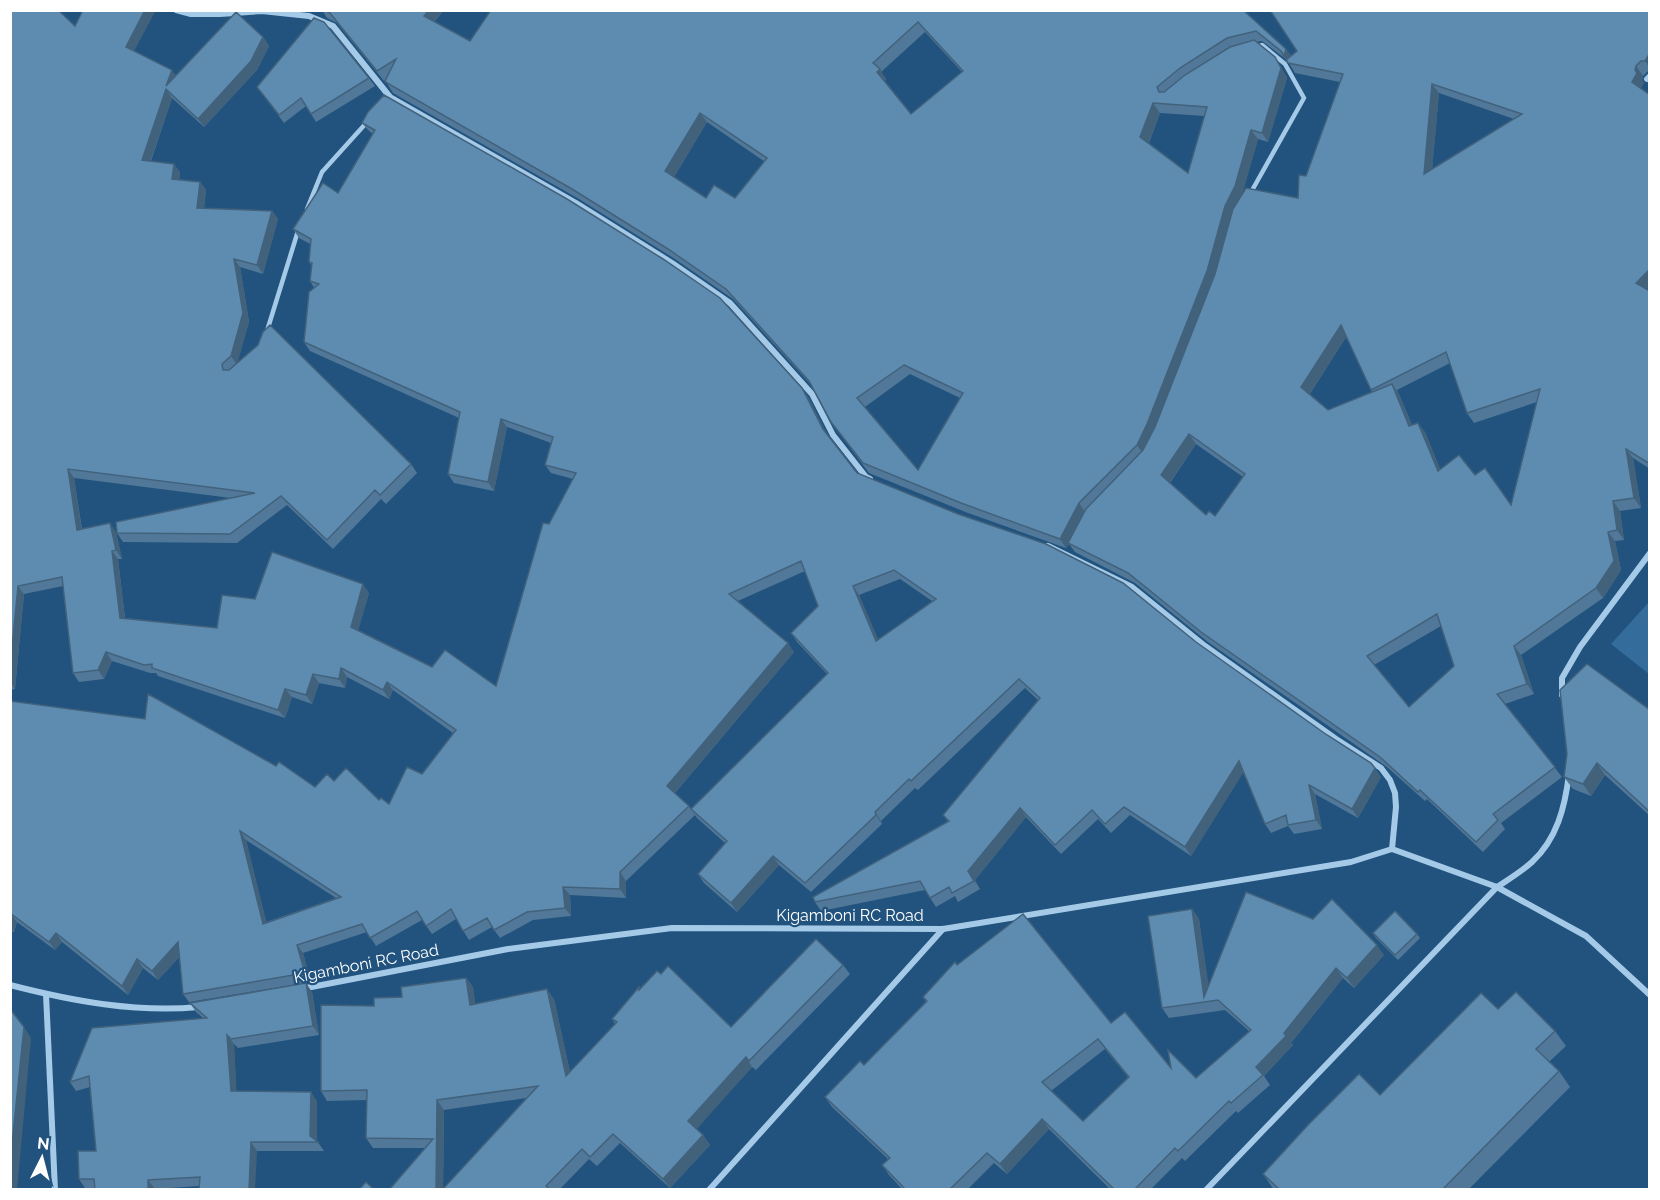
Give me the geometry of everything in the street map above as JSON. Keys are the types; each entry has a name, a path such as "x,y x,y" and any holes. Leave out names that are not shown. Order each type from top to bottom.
{"street":[{"path":"176,10 191,14 262,11 309,16 333,26 390,97 576,203 672,263 730,303 812,394 833,435 866,477 876,481"},
{"path":"1043,544 1070,552 1132,587 1205,646 1336,739 1381,768 1390,780 1395,793 1392,849 1497,887 1586,936 1650,995"},
{"path":"1563,707 1563,678 1580,647 1650,553"},
{"path":"1206,1190 1497,887 1533,862 1556,831 1564,808 1570,766"},
{"name":"Kigamboni RC Road","path":"299,990 508,949 672,928 943,929 1351,862 1392,849"},
{"path":"709,1190 943,929"},
{"path":"10,985 46,994 143,1010 208,1006"},
{"path":"46,994 55,1190"}],"lane":[{"path":"1247,198 1300,109 1304,98 1285,64 1262,45 1253,48"},
{"path":"383,105 390,97"},
{"path":"304,216 322,172 375,114"},
{"path":"264,339 300,226"}],"shaded area":[{"path":"1649,602 1649,674 1611,644"}],"building":[{"path":"10,10 58,10 75,26 83,10 145,10 126,47 172,70 166,86 236,12 263,37 251,61 198,119 166,89 142,160 174,164 172,179 200,182 197,208 272,211 257,265 234,259 243,313 231,356 222,364 223,370 229,370 258,345 263,332 270,325 411,464 380,495 375,490 327,540 281,496 230,534 117,533 116,522 255,493 68,469 77,530 110,523 116,550 112,551 120,618 217,628 222,595 255,599 272,552 363,584 351,627 432,667 445,650 496,686 543,523 549,524 576,473 545,465 553,437 501,419 488,482 448,474 460,412 304,342 309,292 319,284 310,281 311,239 293,229 323,183 338,193 375,130 362,123 368,112 384,95 567,199 720,298 802,388 823,429 857,473 958,514 1046,544 1123,583 1196,642 1375,768 1352,809 1309,785 1316,820 1288,825 1286,815 1265,824 1239,761 1185,847 1124,807 1105,824 1092,810 1055,845 1020,808 968,871 974,881 952,893 949,887 930,898 920,881 815,902 813,897 949,821 943,815 1040,698 1019,679 911,781 909,779 875,812 876,815 805,883 773,856 731,903 698,874 727,841 691,809 828,673 791,633 818,606 801,561 729,594 788,643 667,786 689,806 620,872 620,889 563,887 565,908 527,912 494,930 487,918 463,931 451,909 426,926 417,911 370,938 362,924 297,945 305,973 183,994 178,942 152,971 137,959 122,986 56,933 49,942 11,914 10,916 10,701 145,719 148,694 276,766 279,762 315,787 327,774 334,781 346,768 379,800 381,798 389,804 407,767 422,774 456,730 387,682 383,690 341,668 339,679 313,674 306,695 285,689 278,710 152,668 152,664 144,665 106,652 98,670 73,673 62,577 18,586 10,668","holes":["894,570 936,599 876,641 853,586","240,831 341,897 263,924"]},
{"path":"325,10 429,10 424,16 470,41 491,10 1243,10 1286,49 1284,56 1256,31 1227,38 1180,68 1157,87 1159,92 1164,92 1185,75 1230,47 1254,40 1275,57 1281,68 1262,133 1251,130 1235,186 1225,206 1207,271 1147,424 1137,445 1079,503 1060,539 961,503 863,463 831,422 809,381 726,289 668,249 572,189 387,83 385,81 396,59 377,71 330,13","holes":["918,22 963,71 911,114 877,72 880,69 873,63","1153,103 1207,107 1188,173 1140,137","700,113 767,158 735,198 714,185 706,198 665,171","904,365 963,393 918,470 857,398"]},
{"path":"1270,10 1650,10 1650,53 1645,61 1641,61 1636,66 1637,73 1632,82 1650,95 1650,269 1636,283 1650,291 1650,464 1626,449 1634,498 1613,501 1617,530 1608,532 1614,561 1596,588 1514,646 1527,684 1497,694 1555,767 1493,814 1498,820 1476,842 1420,790 1418,792 1380,757 1201,632 1128,573 1068,543 1086,509 1143,450 1155,427 1215,274 1233,209 1246,188 1298,198 1299,175 1306,176 1343,74 1288,63 1286,60 1297,51","holes":["1432,84 1522,114 1424,174","1341,325 1371,390 1446,352 1467,413 1540,389 1511,505 1485,468 1475,475 1459,455 1438,471 1418,423 1409,426 1392,384 1328,410 1301,387","1189,434 1245,474 1215,516 1209,511 1206,515 1161,475","1437,614 1454,666 1409,707 1367,656"]},
{"path":"314,18 324,22 369,78 311,114 301,98 279,115 257,87"},
{"path":"1587,664 1650,710 1650,812 1597,763 1583,784 1564,777 1567,754 1560,690"},
{"path":"1246,892 1313,919 1332,899 1377,945 1347,978 1336,968 1284,1033 1286,1036 1256,1067 1263,1075 1231,1103 1229,1101 1178,1151 1175,1148 1134,1190 1115,1190 1042,1119 1000,1164 987,1153 949,1190 906,1190 882,1165 890,1158 825,1097 860,1061 864,1065 927,1001 923,997 955,962 957,965 1023,914 1111,1023 1125,1012 1171,1068 1168,1050 1196,1078 1251,1030 1218,1000 1162,1008 1148,916 1192,909 1204,997","holes":["1098,1039 1129,1077 1083,1121 1042,1082"]},
{"path":"1395,911 1417,934 1395,955 1373,933"},
{"path":"816,939 843,965 749,1061 746,1057 688,1121 703,1135 663,1179 613,1134 590,1157 582,1149 546,1186 551,1190 442,1190 538,1086 437,1100 436,1190 389,1190 433,1139 366,1138 367,1090 321,1091 321,1005 374,1006 374,998 402,997 401,987 466,978 470,1005 547,989 566,1076 617,1022 612,1019 639,987 639,990 657,971 661,974 668,966 731,1027"},
{"path":"306,983 313,1026 231,1039 227,1035 231,1091 311,1092 310,1136 318,1142 251,1142 249,1190 199,1190 200,1177 148,1180 148,1190 95,1190 94,1179 79,1179 78,1151 96,1151 89,1076 70,1082 92,1028 207,1018 190,1003"},
{"path":"1516,992 1555,1031 1536,1049 1559,1071 1442,1190 1280,1190 1263,1174 1359,1074 1380,1095 1481,993 1498,1009"},
{"path":"10,1009 24,1027 10,1164"},
{"path":"366,1182 374,1190 359,1190"}]}
